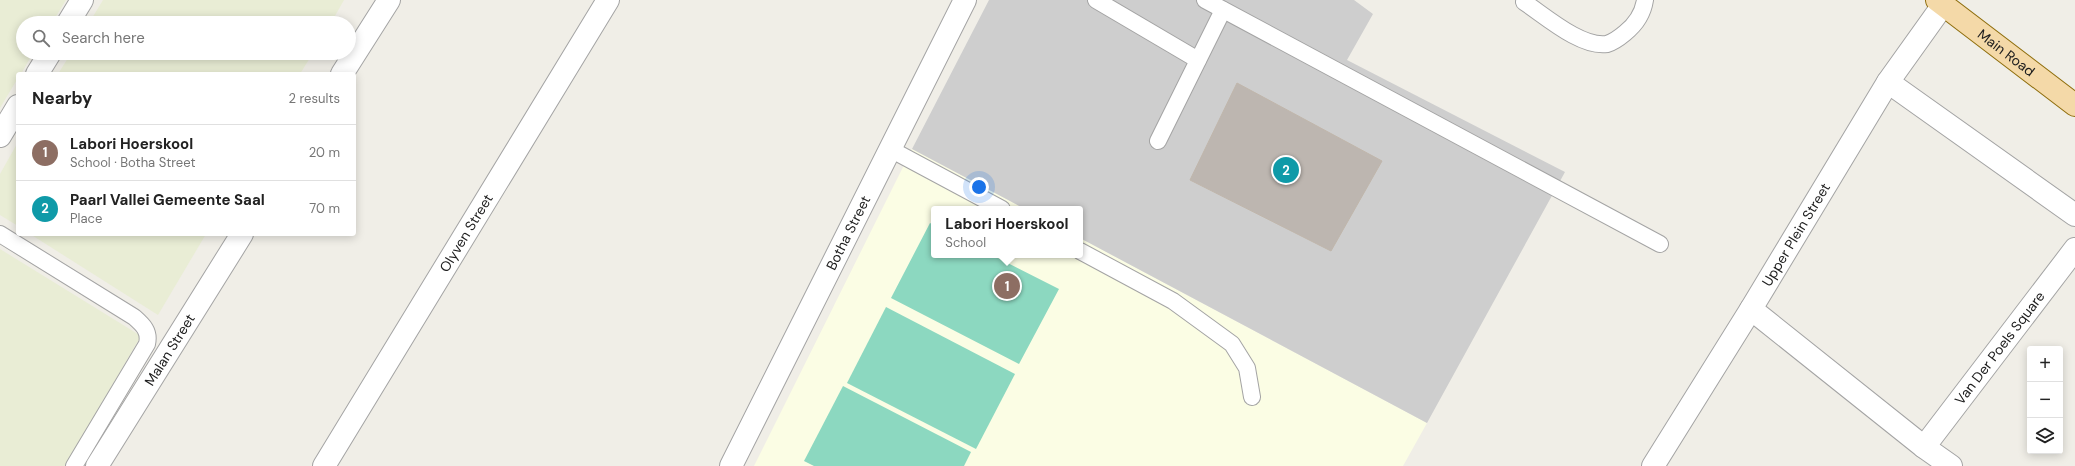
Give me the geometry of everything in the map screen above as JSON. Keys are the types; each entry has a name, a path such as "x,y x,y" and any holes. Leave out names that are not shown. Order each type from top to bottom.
{"main road":[{"name":"Main Road","path":"1940,2 2075,105"}],"street":[{"path":"72,16 82,0"},
{"path":"356,51 388,0"},
{"name":"Olyven Street","path":"324,466 608,0"},
{"name":"Botha Street","path":"732,466 965,0"},
{"name":"Upper Plein Street","path":"1653,466 1751,309 1888,82 1940,2"},
{"path":"38,72 46,60"},
{"path":"343,72 351,60"},
{"path":"1888,82 2075,215"},
{"path":"0,136 16,109"},
{"name":"Malan Street","path":"97,466 241,236"},
{"name":"Van Der Poels Square","path":"1924,447 2075,248"},
{"path":"1751,309 1924,447 1951,466"}],"lane":[{"path":"1096,0 1198,60"},
{"path":"1205,0 1660,244"},
{"path":"1524,2 1577,37 1588,42 1605,44 1616,41 1631,29 1640,14 1645,0"},
{"path":"1158,140 1223,10"},
{"path":"890,149 996,206"},
{"path":"0,234 134,317 146,328 149,337 147,344 74,466"},
{"path":"1083,253 1173,301 1232,344 1247,368 1252,397"}],"shaded area":[{"path":"0,0 66,0 56,16 16,16 16,60 29,60 22,72 16,72 16,81 0,108"},
{"path":"103,0 344,0 335,16 93,16"},
{"path":"989,0 1354,0 1373,14 1347,60 1565,172 1427,423 1083,240 1083,206 1019,206 912,149"},
{"path":"67,60 309,60 301,72 59,72"},
{"path":"16,146 16,225 0,215 0,174"},
{"path":"912,149 1019,206 931,206 931,258 1083,258 1083,240 1427,423 1403,466 754,466"},
{"path":"33,236 205,236 158,315"},
{"path":"0,249 141,336 65,466 0,466"}],"green space":[{"path":"930,223 931,258 998,258 1059,289 1019,364 891,298"},
{"path":"886,307 1015,374 976,449 847,383"},
{"path":"843,386 971,452 964,466 814,466 804,461"}],"building":[{"path":"1237,83 1382,161 1331,251 1190,180"}],"place":[{"name":"Paarl Vallei Gemeente Saal","path":"1286,170"},
{"name":"Labori Hoerskool","path":"1007,286"}]}
